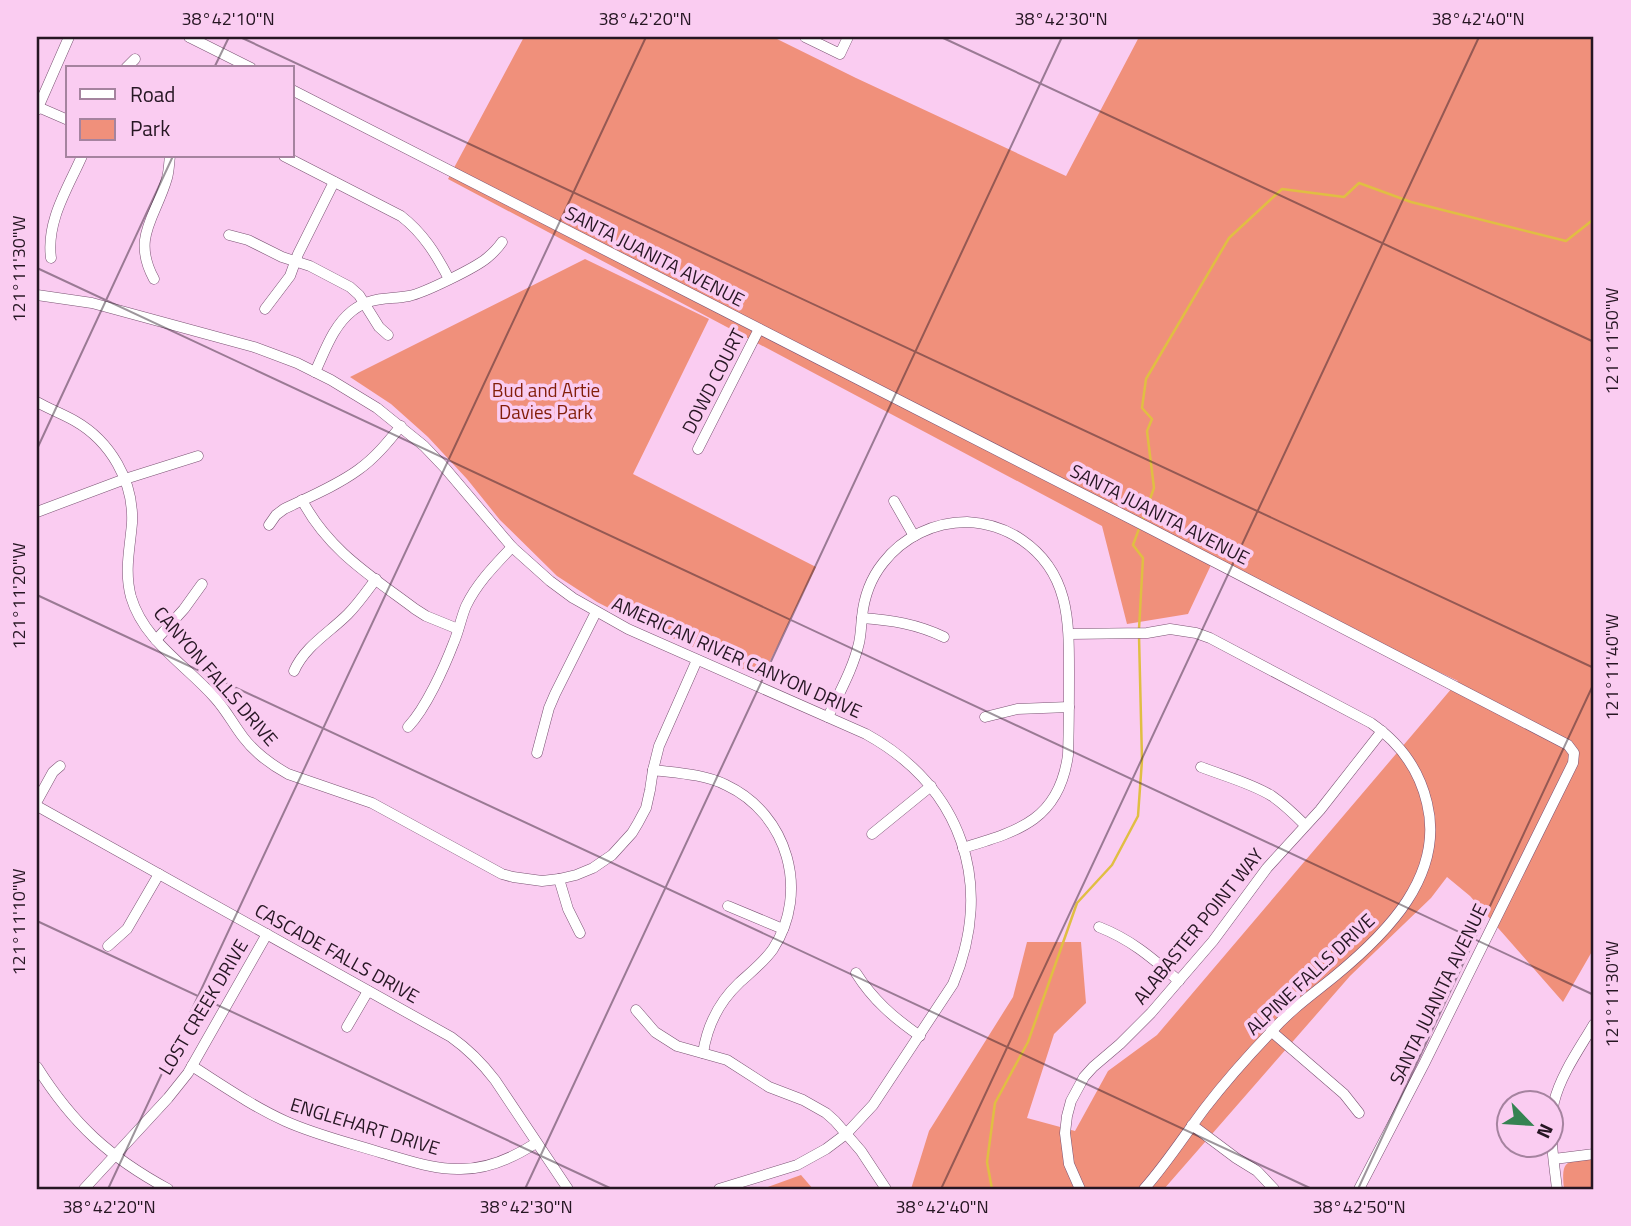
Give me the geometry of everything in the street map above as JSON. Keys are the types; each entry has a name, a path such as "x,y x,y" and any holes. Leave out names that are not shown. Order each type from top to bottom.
{"street":[{"path":"66,119 37,109 69,37"},
{"path":"189,37 247,66"},
{"path":"805,37 840,54 848,37"},
{"path":"128,66 135,60"},
{"name":"SANTA JUANITA AVENUE","path":"294,91 1568,744 1574,753 1573,763 1359,1189"},
{"path":"51,258 54,220 81,158"},
{"path":"154,279 146,259 145,238 166,181 170,158"},
{"path":"288,158 401,216 430,245 449,279"},
{"path":"265,309 285,283 334,181"},
{"path":"229,235 242,237 344,283 354,291 379,327 388,335"},
{"path":"315,372 340,323 350,313 364,304 384,298 412,295 449,279 487,258 502,242"},
{"name":"AMERICAN RIVER CANYON DRIVE","path":"37,295 92,303 254,347 315,372 360,397 401,426 445,468 512,547 550,581 596,612 628,629 884,744 909,763 931,786 951,817 964,848 970,876 970,928 953,984 873,1105 846,1134 826,1149 797,1164 719,1189"},
{"name":"DOWD COURT","path":"698,449 759,330"},
{"name":"CANYON FALLS DRIVE","path":"37,402 73,420 97,437 112,455 125,479 132,507 127,565 131,594 139,616 156,640 213,696 254,750 276,767 307,782 372,803 502,874 530,880 559,879 593,868 621,847 646,807 659,746 697,660"},
{"path":"269,525 276,515 359,469 401,426"},
{"path":"37,512 125,479 198,456"},
{"path":"302,500 327,538 344,554 415,609 458,629"},
{"path":"894,501 914,536"},
{"path":"828,717 856,655 869,588 878,569 892,552 914,536 941,525 970,522 991,526 1017,537 1040,555 1052,572 1063,596 1069,621 1066,768 1050,803 1032,821 1009,834 964,848"},
{"path":"408,727 425,705 454,642 466,607 492,568 512,547"},
{"path":"294,671 302,656 347,615 376,579"},
{"path":"156,640 184,610 202,584"},
{"path":"537,753 549,708 596,612"},
{"path":"862,618 905,622 944,637"},
{"name":"ALPINE FALLS DRIVE","path":"1069,634 1177,630 1210,638 1382,731 1404,752 1419,777 1429,808 1427,856 1420,880 1410,898 1359,955 1271,1031 1206,1106 1165,1165 1144,1189"},
{"path":"985,718 1025,708 1069,707"},
{"name":"ALABASTER POINT WAY","path":"1080,1189 1069,1164 1065,1140 1067,1116 1076,1090 1093,1067 1139,1027 1179,981 1213,941 1267,868 1331,796 1382,731"},
{"path":"37,803 53,772 60,766"},
{"path":"1201,768 1270,795 1305,825"},
{"path":"653,770 718,781 744,795 762,810 776,829 791,873 791,897 783,929 765,959 738,983 722,1003 710,1025 702,1053"},
{"path":"872,834 931,786"},
{"name":"CASCADE FALLS DRIVE","path":"37,803 451,1037 475,1056 495,1080 568,1189"},
{"path":"108,946 127,929 159,874"},
{"path":"559,879 568,909 580,933"},
{"path":"728,906 783,929"},
{"path":"1099,927 1132,943 1179,981"},
{"name":"LOST CREEK DRIVE","path":"84,1189 168,1098 192,1066 267,934"},
{"path":"856,973 887,1012 920,1036"},
{"path":"347,1027 368,990"},
{"path":"636,1010 646,1023 666,1040 727,1060 769,1087 815,1106 835,1121 861,1151 886,1189"},
{"path":"1558,1090 1594,1024"},
{"path":"1271,1031 1344,1094 1359,1113"},
{"name":"ENGLEHART DRIVE","path":"192,1066 239,1097 285,1121 427,1166 461,1169 488,1166 514,1156 536,1143"},
{"path":"37,1067 65,1108 99,1143 132,1168 168,1189"},
{"path":"1192,1125 1257,1171 1274,1189"},
{"path":"1564,1157 1594,1154"},
{"path":"1554,1160 1558,1189"}],"green space":[{"path":"524,37 773,37 1066,176 1139,37 1594,37 1594,948 1563,1002 1470,896 1447,877 1431,898 1350,976 1164,1189 911,1189 929,1131 1013,997 1027,942 1081,942 1086,1003 1054,1034 1027,1118 1075,1131 1108,1071 1157,1035 1458,681 1211,565 1188,614 1127,624 1102,526 448,179"},
{"name":"Bud and Artie Davies Park","path":"585,259 709,319 633,474 816,567 762,677 638,623 597,602 557,576 500,520 428,437 391,404 350,377"},
{"path":"1594,1159 1594,1189 1564,1189 1563,1172 1567,1164"},
{"path":"801,1175 813,1189 765,1188"}],"waterway":[{"path":"1139,629 1143,558 1133,545 1154,488 1147,431 1152,419 1142,408 1146,379 1229,238 1282,189 1344,197 1359,183 1411,202 1566,241 1594,219"},
{"path":"992,1189 987,1162 995,1103 1028,1042 1077,903 1112,865 1138,816 1142,760 1139,636"}]}
